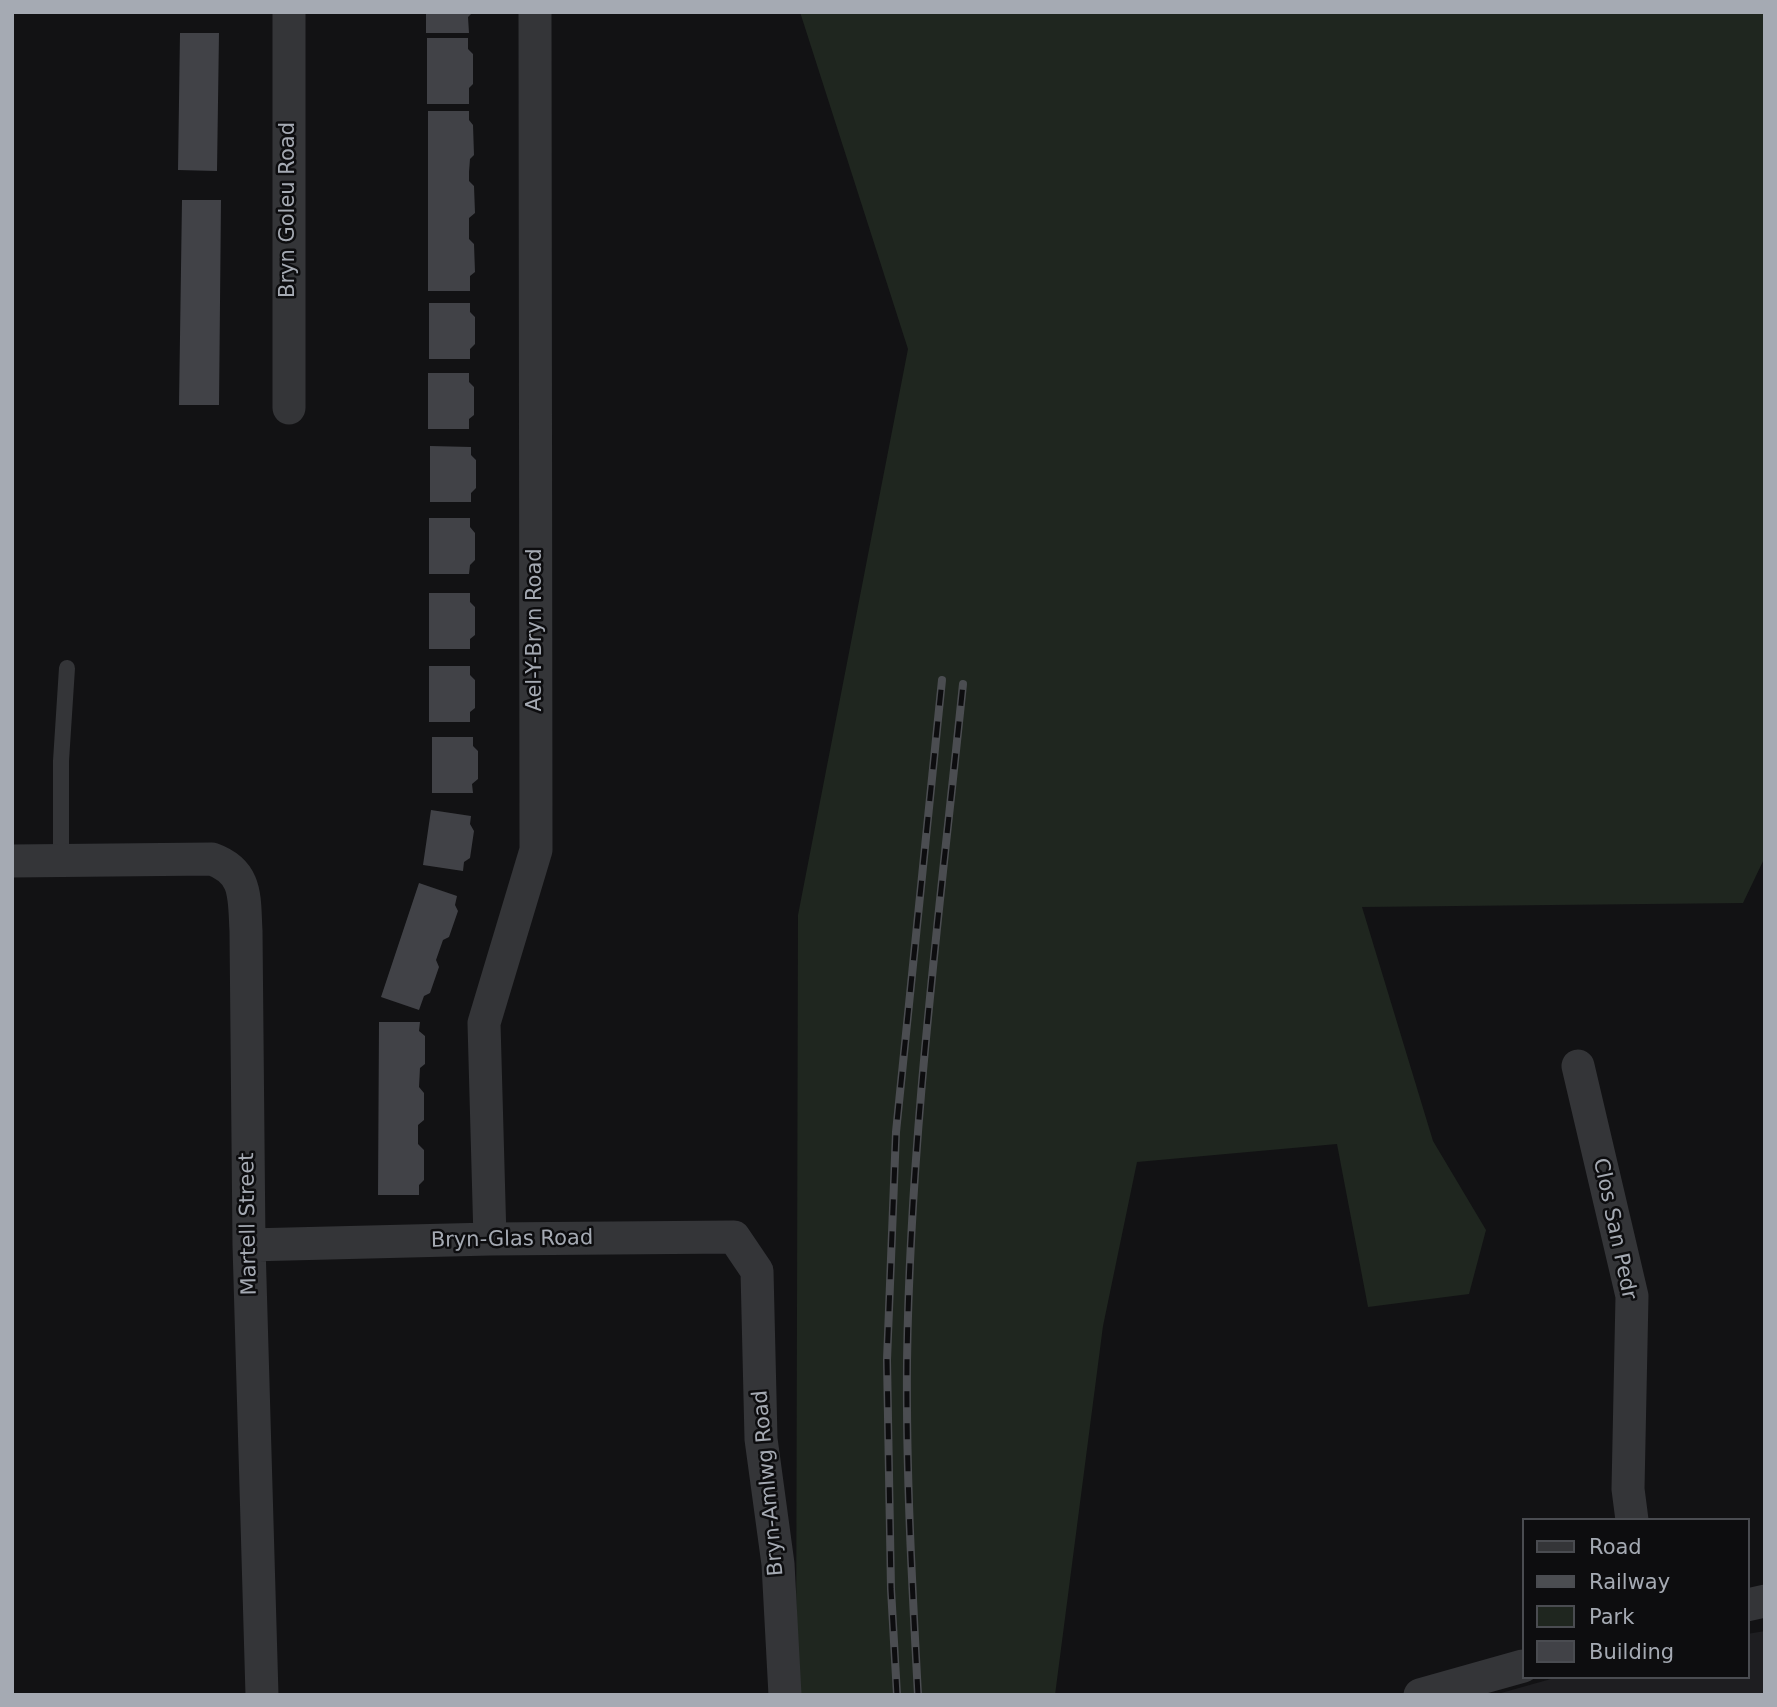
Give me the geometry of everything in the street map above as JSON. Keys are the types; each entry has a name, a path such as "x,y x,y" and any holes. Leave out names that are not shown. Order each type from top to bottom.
{"street":[{"name":"Bryn Goleu Road","path":"289,12 289,408"},
{"name":"Ael-Y-Bryn Road","path":"490,1239 484,1023 536,850 536,12"},
{"name":"Martell Street","path":"12,861 212,859 226,864 237,874 243,891 246,931 249,1245 262,1695"},
{"name":"Clos San Pedr","path":"1578,1066 1632,1296 1628,1489 1632,1518"},
{"name":"Bryn-Glas Road","path":"249,1245 734,1237 757,1271"},
{"name":"Bryn-Amlwg Road","path":"757,1271 761,1439 778,1564 785,1695"},
{"path":"1420,1695 1522,1666"}],"lane":[{"path":"61,860 61,761 66,668"}],"shaded area":[{"path":"1765,1631 1765,1695 1494,1695 1551,1679 1749,1679 1749,1634"}],"green space":[{"path":"800,12 1765,12 1765,857 1743,903 1362,907 1433,1141 1486,1230 1469,1294 1368,1307 1337,1144 1137,1162 1103,1326 1055,1695 796,1695 798,915 908,349"}],"building":[{"path":"426,12 473,12 468,17 469,33 426,33"},
{"path":"180,33 219,33 217,171 178,170"},
{"path":"427,38 468,38 468,49 473,54 473,84 469,88 469,104 427,104"},
{"path":"428,111 469,111 469,120 473,125 474,155 470,159 469,181 474,186 475,213 469,218 469,239 474,244 475,272 470,276 470,291 428,291"},
{"path":"182,200 221,200 219,405 179,405"},
{"path":"429,303 470,303 470,312 475,317 475,344 470,349 470,359 429,359"},
{"path":"428,373 469,373 469,382 474,387 474,415 469,419 469,429 428,429"},
{"path":"430,446 471,447 471,455 476,460 476,488 471,493 471,502 430,502"},
{"path":"429,518 470,518 470,527 475,533 475,560 470,565 469,574 429,574"},
{"path":"429,593 470,593 470,602 475,607 475,635 470,639 470,649 429,649"},
{"path":"429,666 470,666 470,675 475,680 475,708 470,712 470,722 429,722"},
{"path":"432,737 473,737 473,746 478,751 478,779 472,784 473,793 432,793"},
{"path":"431,810 471,816 470,824 474,831 470,858 464,862 463,871 423,865"},
{"path":"419,883 457,896 455,905 458,911 449,937 443,940 436,960 439,967 430,993 424,996 419,1010 381,997"},
{"path":"379,1022 420,1022 419,1031 425,1036 425,1064 420,1068 419,1087 424,1093 424,1120 418,1125 418,1144 424,1150 424,1180 419,1185 419,1195 378,1195"}],"railway":[{"path":"897,1695 891,1589 887,1360 896,1132 942,680"},
{"path":"918,1695 907,1445 909,1277 920,1107 963,684"}]}
